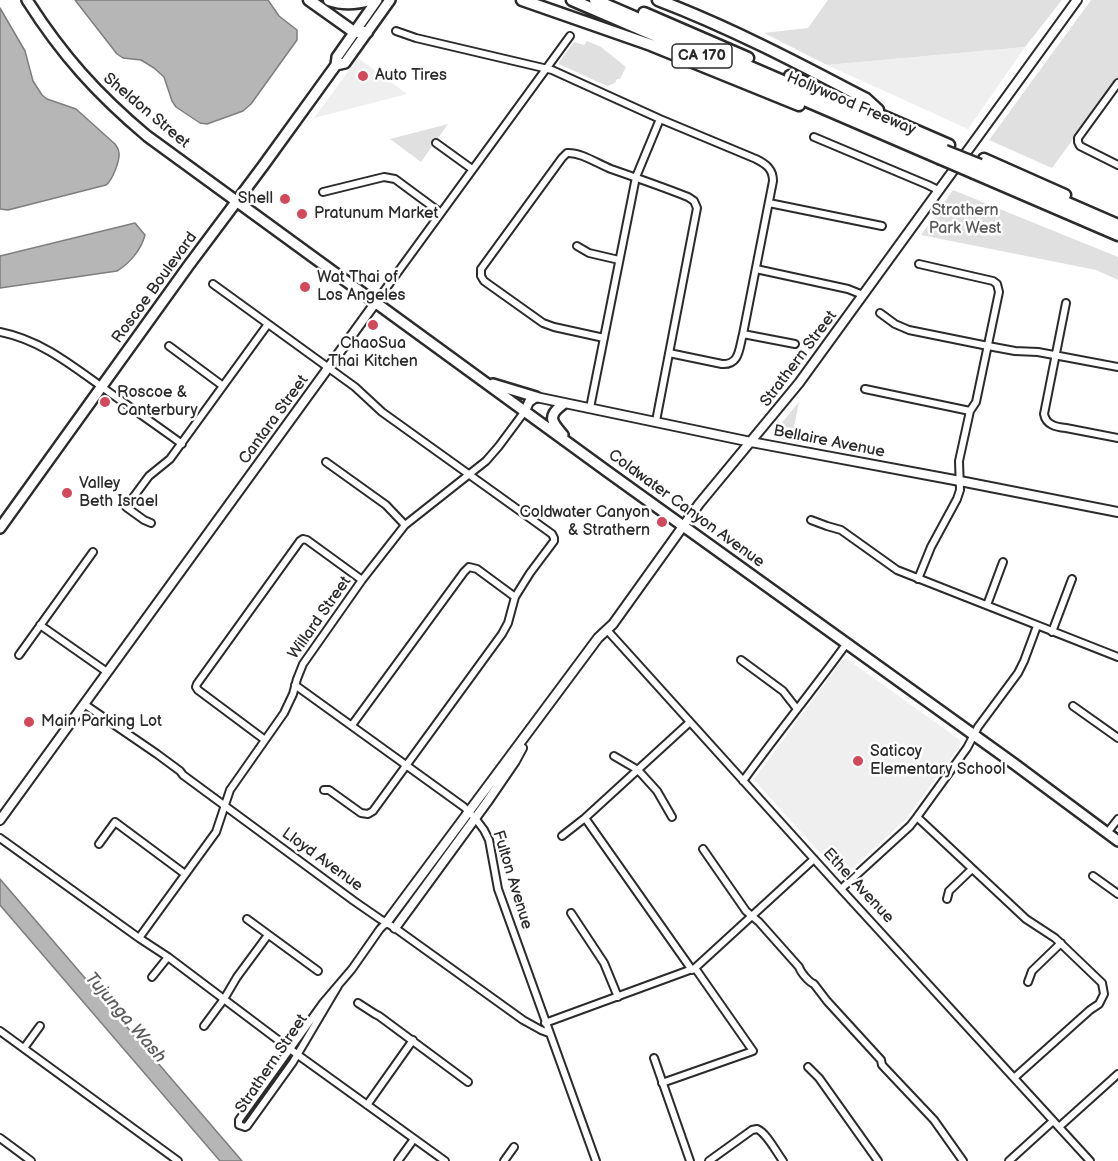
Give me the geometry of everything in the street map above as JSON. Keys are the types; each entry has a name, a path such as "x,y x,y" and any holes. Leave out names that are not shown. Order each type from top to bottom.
{"highway":[{"path":"309,0 354,32 367,32"},
{"path":"329,0 346,4 370,0"},
{"path":"522,0 651,45 810,110 831,111"},
{"name":"Hollywood Freeway","path":"572,0 831,111 944,152 1118,236"},
{"path":"584,0 944,152"},
{"path":"595,0 944,152"},
{"name":"Hollywood Freeway","path":"613,0 887,118 944,152 978,167 1118,218"},
{"path":"658,0 733,33 866,99 887,118"},
{"path":"672,0 733,33"},
{"path":"978,167 1118,225"}],"main road":[{"name":"Sheldon Street","path":"27,0 54,42 108,102 147,136 237,202"},
{"name":"Roscoe Boulevard","path":"0,528 336,65 337,57 377,0"},
{"name":"Roscoe Boulevard","path":"336,65 345,63 390,0"},
{"name":"Coldwater Canyon Avenue","path":"237,202 1118,841"},
{"path":"486,382 536,397"},
{"path":"562,405 553,413 553,423 570,444"}],"street":[{"name":"Strathern Street","path":"338,986 298,1055 247,1126 239,1125 239,1120 323,1004 418,882 598,638 613,624 683,525 783,404 1077,0"},
{"path":"396,31 416,38 552,70 768,166 773,181 743,334 736,358 728,364 669,353"},
{"name":"Cantara Street","path":"0,820 570,36"},
{"path":"1118,83 1078,138 1080,146 1118,165"},
{"path":"525,411 535,401 582,409 590,408 636,177 660,119"},
{"path":"814,137 938,190"},
{"path":"436,143 472,170"},
{"path":"604,338 543,323 484,281 481,276 481,269 567,153 575,152 611,169 688,197 694,201 697,208 656,422"},
{"path":"323,192 390,177 441,213"},
{"path":"769,203 882,225"},
{"path":"577,246 589,253 619,260"},
{"path":"918,579 939,530 954,508 960,490 959,460 970,411 976,402 999,292 997,284 993,281 919,264"},
{"path":"756,269 848,289 863,295"},
{"path":"213,284 355,387 382,412 552,534 554,538 515,597 508,623 502,634 373,811 368,814 361,813 329,790 324,790"},
{"path":"1066,303 1044,414 1045,420 1058,427 1118,438"},
{"path":"880,313 895,324 909,330 1015,351 1038,352 1118,367"},
{"path":"151,523 126,507 149,476 170,459 182,444 268,324"},
{"path":"0,333 22,339 52,352 182,444"},
{"path":"743,334 795,344"},
{"path":"170,346 223,386"},
{"path":"865,388 970,411"},
{"path":"525,411 529,402 536,397"},
{"name":"Bellaire Avenue","path":"536,397 751,442 1118,512"},
{"name":"Willard Street","path":"139,938 216,832 230,790 289,705 303,664 362,580 405,525 479,468 493,454 525,411"},
{"path":"326,462 386,505 405,525"},
{"path":"812,520 841,530 897,570 1118,657"},
{"path":"266,740 198,690 196,684 303,539 362,580"},
{"path":"19,655 93,552"},
{"path":"987,605 1003,562"},
{"path":"352,725 464,572 470,567 477,569 515,597"},
{"path":"1052,632 1072,579"},
{"path":"40,626 107,672"},
{"path":"841,889 917,817 1018,673 1037,626"},
{"name":"Ethel Avenue","path":"607,630 1090,1161"},
{"path":"743,781 847,643"},
{"path":"741,660 783,691 797,709"},
{"name":"Fulton Avenue","path":"295,685 469,811 484,830 489,840 498,889 596,1161"},
{"name":"Lloyd Avenue","path":"84,704 165,759 225,806 523,1020 549,1033"},
{"path":"1073,706 1118,738"},
{"path":"562,836 585,818 690,722"},
{"name":"Strathern Street","path":"395,928 515,761 533,726"},
{"path":"614,756 638,770 657,790 672,817"},
{"path":"917,817 1026,919 1061,943 1102,983 1104,994 1099,1004 1014,1078"},
{"path":"585,818 753,1051 662,1083"},
{"path":"1107,833 1118,819"},
{"path":"99,844 115,822 185,874"},
{"path":"0,838 168,957 298,1055 445,1161"},
{"path":"703,849 747,911 881,1060 882,1065 934,1120 963,1161"},
{"path":"545,1023 694,969 814,859"},
{"path":"947,899 949,891 972,869"},
{"path":"1093,876 1118,894"},
{"path":"571,913 604,963 618,997"},
{"path":"247,919 318,970"},
{"path":"204,1026 268,935"},
{"path":"1028,982 1032,971 1061,943"},
{"path":"152,977 168,957"},
{"path":"358,1003 413,1040 420,1048 468,1082"},
{"path":"24,1048 40,1026"},
{"path":"0,1031 178,1161"},
{"path":"367,1105 413,1040"},
{"path":"654,1058 690,1161"},
{"path":"808,1067 819,1078 878,1161"},
{"path":"1059,1127 1118,1074"},
{"path":"1009,1161 1053,1121"},
{"path":"709,1161 757,1129 766,1135 783,1161"},
{"path":"0,1138 31,1161"},
{"path":"398,1161 414,1139"},
{"path":"504,1161 514,1147"}],"shaded area":[{"path":"75,0 268,0 279,16 297,30 297,40 251,104 243,111 207,124 200,123 176,107 164,77 154,68 141,60 123,58 117,54"},
{"path":"0,8 25,51 33,81 42,95 76,109 117,147 119,157 117,166 106,185 8,210 0,209"},
{"path":"1025,47 968,129 827,65"},
{"name":"Auto Tires","path":"358,58 407,94 314,118"},
{"path":"135,223 145,235 143,241 134,256 117,271 0,288 0,256"},
{"name":"Saticoy Elementary School","path":"847,659 960,740 961,744 906,819 844,876 841,876 755,781 755,778 842,660"},
{"path":"0,879 242,1161 220,1161 0,905"}],"green space":[{"path":"828,0 1062,0 1025,47 827,65 764,33 808,28"},
{"path":"1091,0 1118,0 1118,78 1052,168 989,140"},
{"path":"587,41 601,47 626,67 620,79 617,79 615,83 607,86 559,64 574,42 584,45"},
{"path":"448,124 421,162 390,139"},
{"name":"Strathern Park West","path":"953,190 1118,257 1118,280 1096,270 921,235"},
{"path":"799,402 791,441 776,438 775,431"}],"place":[{"name":"Auto Tires","path":"363,76"},
{"name":"Shell","path":"285,199"},
{"name":"Pratunum Market","path":"302,214"},
{"name":"Wat Thai of Los Angeles","path":"305,287"},
{"name":"ChaoSua Thai Kitchen","path":"373,325"},
{"name":"Roscoe & Canterbury","path":"105,402"},
{"name":"Valley Beth Israel","path":"67,493"},
{"name":"Coldwater Canyon & Strathern","path":"662,522"},
{"name":"Main Parking Lot","path":"29,722"},
{"name":"Saticoy Elementary School","path":"858,761"}],"water label":[{"name":"Tujunga Wash","path":"125,1018"}]}
